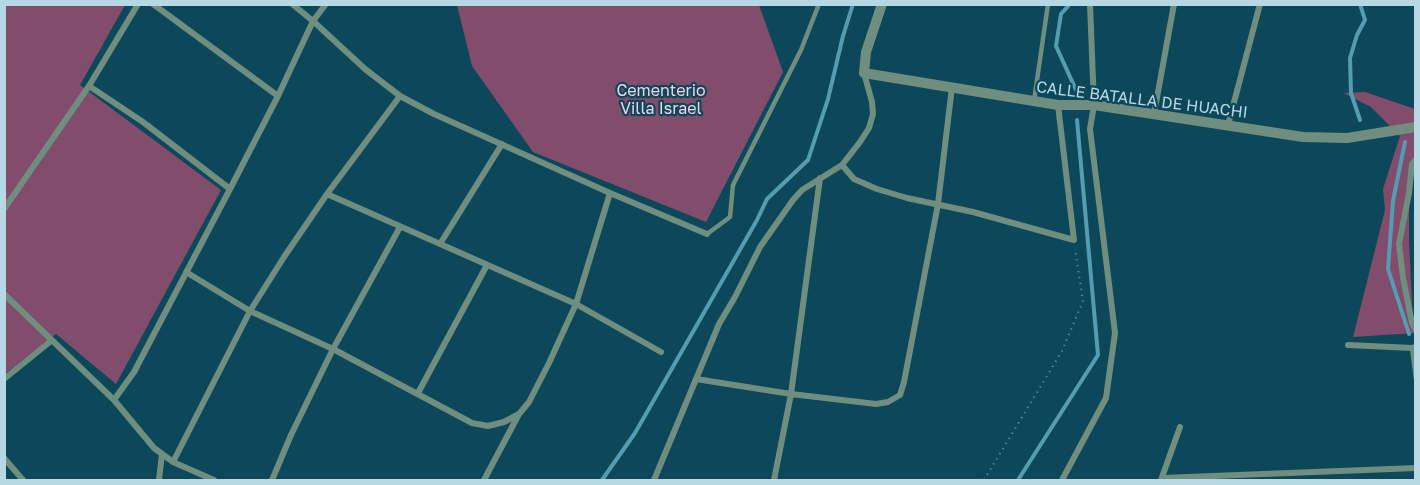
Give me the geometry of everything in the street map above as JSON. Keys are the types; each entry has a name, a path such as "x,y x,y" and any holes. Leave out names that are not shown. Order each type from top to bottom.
{"street":[{"path":"4,210 89,86 138,4"},
{"path":"153,4 278,96"},
{"path":"292,4 365,69 400,96 434,114 707,234"},
{"path":"114,400 134,372 278,96 313,21 326,4"},
{"path":"654,480 719,324 760,247 802,190 842,165 869,128 873,114 864,73 866,52 882,4"},
{"path":"1062,480 1106,398 1115,333 1090,129 1094,105 1090,4"},
{"path":"1154,114 1174,4"},
{"path":"1228,125 1260,4"},
{"name":"CALLE BATALLA DE HUACHI","path":"864,73 1058,105 1094,105 1303,137 1347,138 1416,128"},
{"path":"89,86 143,122 230,189"},
{"path":"696,380 876,404 888,402 900,395 938,204 952,87"},
{"path":"173,462 250,311 327,195 400,96"},
{"path":"842,165 854,179 877,189 1074,240 1058,105"},
{"path":"440,244 502,144"},
{"path":"1416,159 1412,164 1399,244 1402,278 1412,323 1416,330"},
{"path":"774,480 791,394 820,178"},
{"path":"484,480 519,414 529,402 576,304 610,193"},
{"path":"327,195 576,304 661,352"},
{"path":"272,480 333,349 400,227"},
{"path":"418,393 487,265"},
{"path":"186,272 250,311 333,349 472,423 488,426 504,422 519,414"},
{"path":"4,294 114,400 154,448 173,462 214,480"},
{"path":"4,379 51,340"},
{"path":"1348,345 1414,348"},
{"path":"1180,427 1162,479 1416,468"},
{"path":"159,480 162,454"},
{"path":"4,458 23,480"}],"lane":[{"path":"707,234 730,217 733,185 801,50 819,4"},
{"path":"1034,101 1048,4"},
{"path":"1414,348 1416,379"}],"path":[{"path":"984,480 1062,351 1083,301 1074,240"}],"green space":[{"path":"5,5 125,5 80,85 221,190 116,384 56,334 5,374"},
{"name":"Cementerio Villa Israel","path":"457,5 759,5 783,72 706,222 533,152 472,66"},
{"path":"1365,92 1415,109 1415,159 1409,167 1409,241 1415,333 1353,337 1385,210 1383,189 1400,136 1371,107 1344,93"}],"waterway":[{"path":"602,480 635,433 767,199 808,160 828,99 853,4"},
{"path":"1070,4 1061,14 1056,46 1076,90"},
{"path":"1360,4 1365,20 1357,35 1350,58 1351,93 1360,120"},
{"path":"1018,480 1098,355 1077,120"},
{"path":"1405,142 1393,201 1388,269 1409,334"}]}
